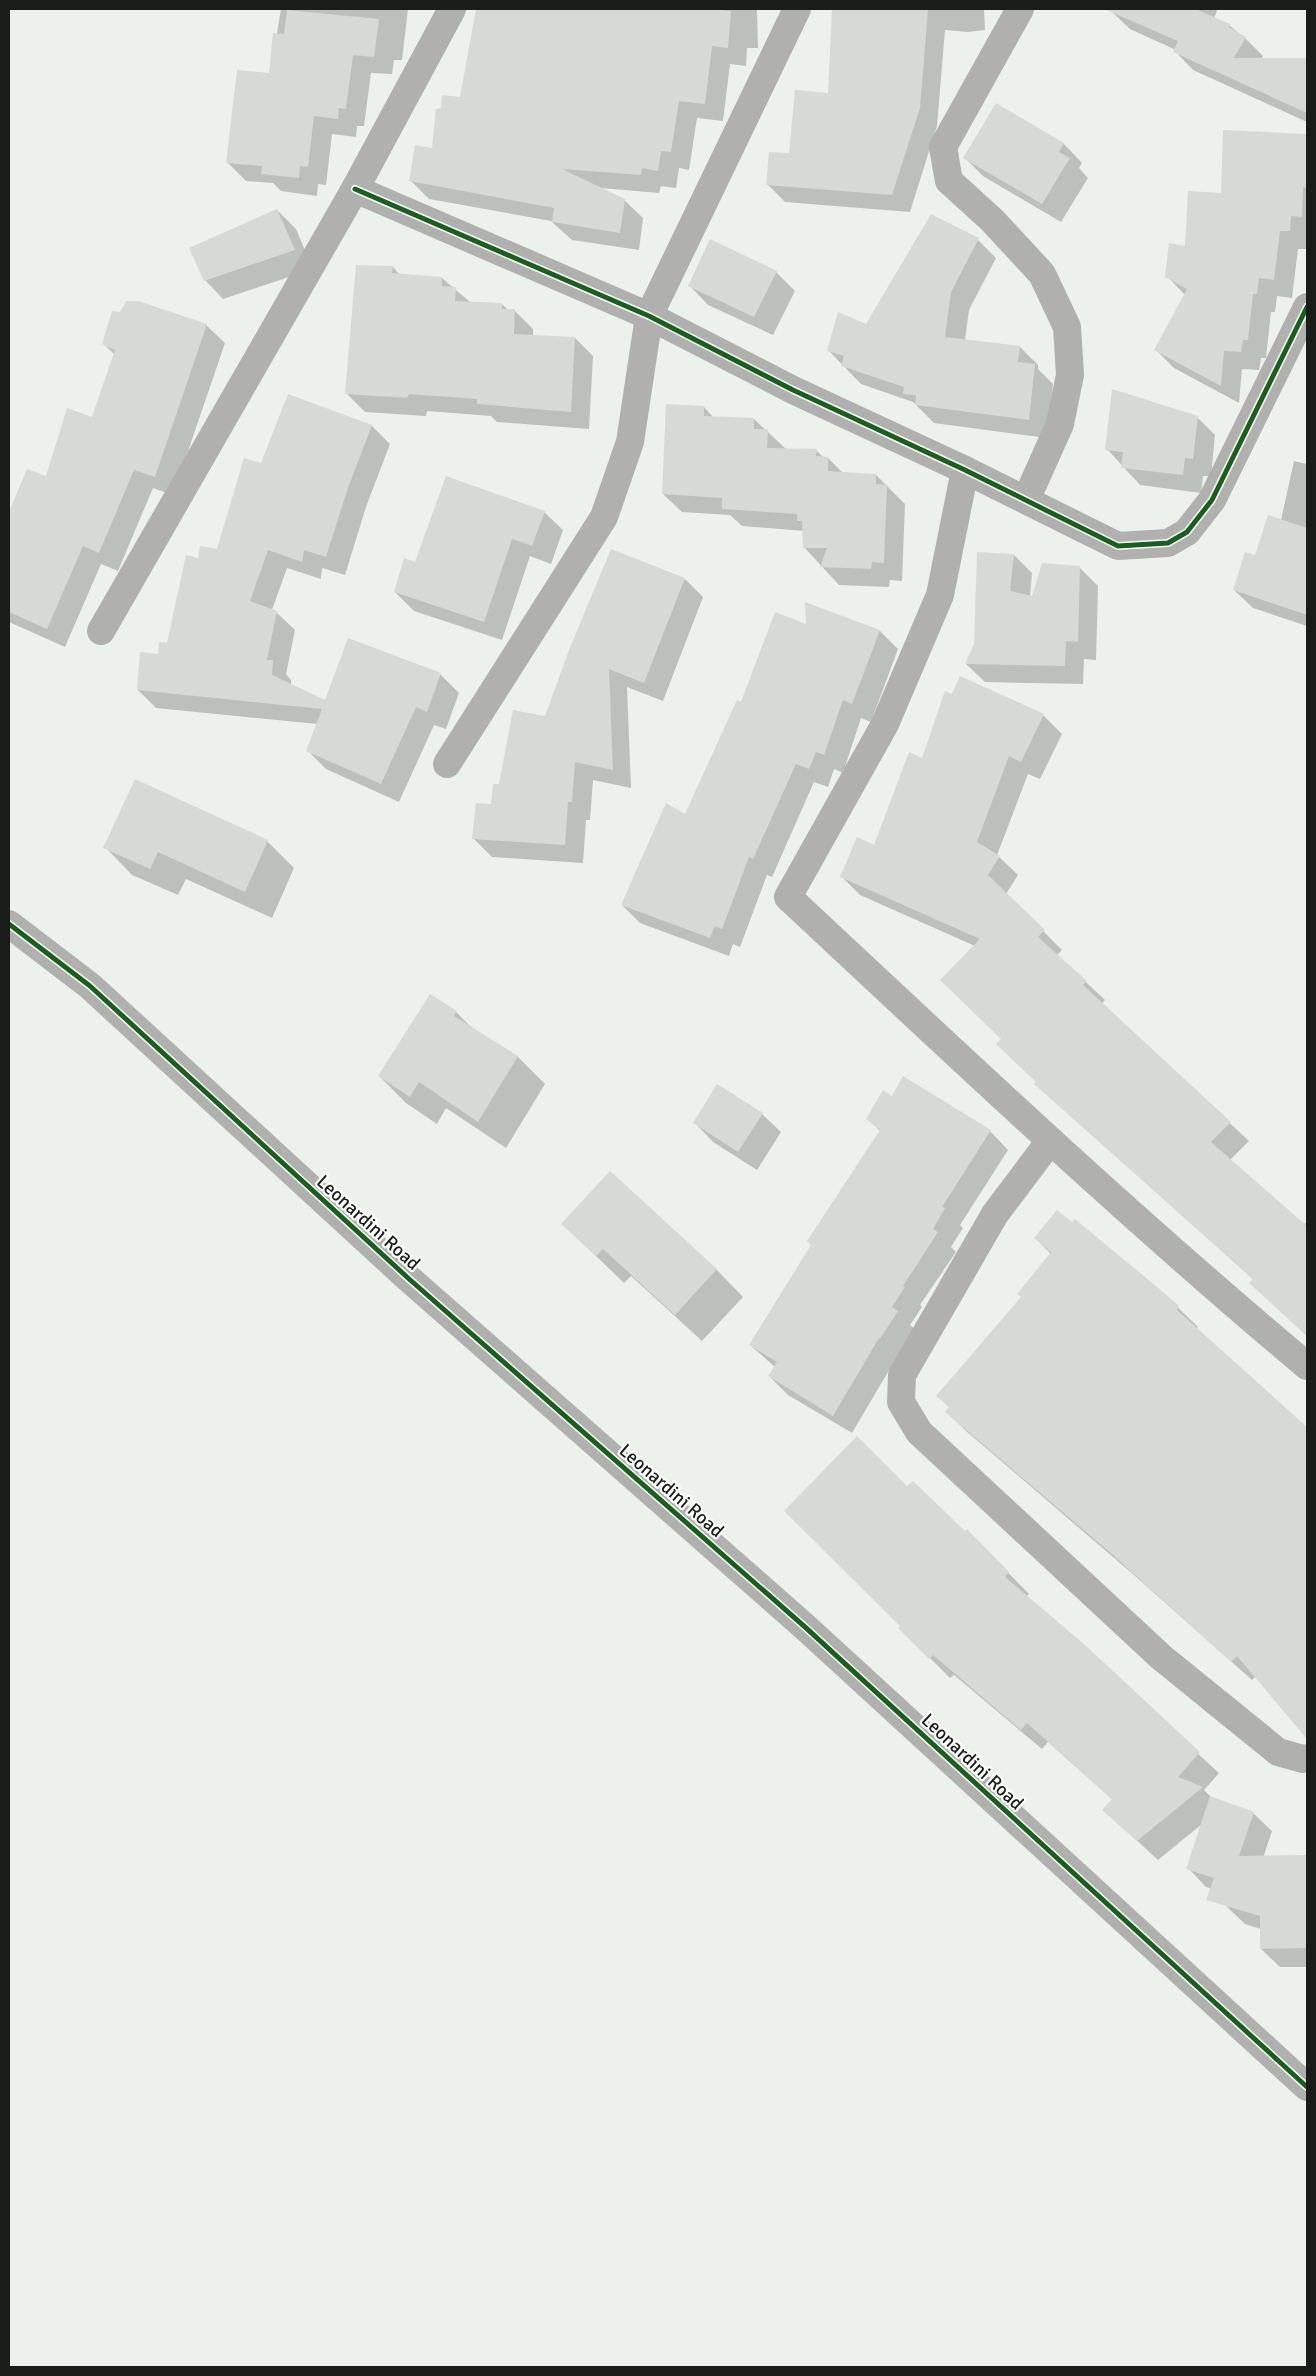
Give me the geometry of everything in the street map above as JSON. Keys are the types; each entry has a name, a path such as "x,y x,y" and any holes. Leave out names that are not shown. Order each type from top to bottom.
{"street":[{"path":"102,632 355,189 452,9"},
{"path":"447,764 604,517 630,442 649,316 797,9"},
{"path":"1020,9 943,147 949,181 992,220 1042,274 1067,327 1070,375 1060,424 1026,500"},
{"path":"355,189 649,316 793,390 964,470 1118,546 1168,543 1187,532 1212,500 1307,307"},
{"path":"964,470 940,595 885,724 788,897 1050,1141 1212,1286 1307,1366"},
{"name":"Leonardini Road","path":"9,924 90,986 408,1278 805,1627 1307,2087"},
{"path":"1050,1141 995,1214 902,1375 901,1402 919,1432 1161,1657 1278,1752 1303,1759 1307,1758"}],"building":[{"path":"476,9 711,9 731,11 728,48 712,46 705,104 679,101 671,152 661,151 658,171 642,168 641,175 562,169 625,199 620,233 552,222 554,208 409,181 415,145 432,148 436,109 441,108 442,95 460,97"},
{"path":"832,9 928,9 920,108 892,195 766,185 769,152 789,153 795,90 828,93"},
{"path":"1104,9 1196,9 1230,24 1229,27 1246,37 1234,58 1307,58 1307,113 1173,52 1178,41"},
{"path":"287,10 379,19 374,57 353,55 346,109 339,108 338,119 314,116 308,167 300,166 299,178 261,174 262,166 226,163 237,70 269,73 273,33 284,34"},
{"path":"996,103 1064,143 1059,152 1070,158 1042,204 963,158"},
{"path":"1223,130 1307,134 1307,188 1303,187 1302,217 1291,216 1290,231 1280,231 1274,280 1259,278 1257,294 1253,294 1248,340 1243,340 1241,352 1224,351 1221,386 1154,350 1187,289 1165,277 1169,243 1185,246 1188,191 1221,193"},
{"path":"277,209 295,250 204,281 189,248"},
{"path":"931,214 979,238 951,292 945,337 1020,346 1018,362 1035,364 1029,420 915,405 916,395 903,394 904,387 841,366 844,356 827,351 838,312 866,324"},
{"path":"710,239 777,271 754,317 688,286"},
{"path":"356,265 393,266 392,273 442,277 442,286 456,287 455,301 502,303 502,309 515,309 514,334 575,337 571,412 477,404 477,399 409,394 407,398 345,394"},
{"path":"126,301 138,301 207,324 155,477 134,470 99,553 83,546 47,629 9,612 9,512 27,469 46,476 67,408 92,417 115,350 102,344 112,311 120,312"},
{"path":"1112,389 1198,416 1193,459 1185,458 1183,475 1121,468 1123,452 1105,450"},
{"path":"288,394 372,425 348,488 326,557 304,550 302,562 268,550 250,601 277,611 267,660 273,660 272,675 325,700 348,638 441,673 427,712 416,707 381,784 306,751 322,709 137,690 140,652 158,654 159,642 167,643 186,555 198,558 200,546 217,549 244,458 261,463"},
{"path":"666,404 704,406 704,416 754,418 754,429 768,429 767,448 817,449 816,456 828,457 828,471 876,474 876,484 887,485 884,563 872,562 871,569 820,567 827,548 803,548 802,521 797,521 797,514 722,509 722,498 662,494"},
{"path":"446,476 545,511 532,546 512,539 484,622 394,592 404,558 415,562"},
{"path":"1268,515 1307,528 1307,615 1233,590 1245,552 1255,555"},
{"path":"611,549 685,578 644,683 609,669 613,770 575,762 572,802 568,802 565,845 472,839 476,803 491,804 493,784 499,784 513,710 545,716 569,650"},
{"path":"977,552 1014,554 1010,591 1032,596 1042,563 1080,566 1078,642 1066,641 1065,666 965,664 974,644"},
{"path":"805,602 880,630 852,704 843,700 824,755 816,752 809,769 796,764 753,859 749,857 722,929 715,926 710,938 621,905 666,803 685,814 737,700 741,702 775,612 806,624"},
{"path":"960,676 1044,714 1021,762 1009,756 977,842 1000,856 988,875 1045,930 1038,937 1087,981 1083,985 1231,1122 1211,1142 1307,1226 1307,1336 1249,1283 1253,1279 1034,1084 1036,1082 996,1044 1001,1039 940,980 980,939 840,877 857,837 874,845 909,752 922,758 945,691 952,694"},
{"path":"135,779 268,840 245,892 158,852 150,869 103,848"},
{"path":"430,994 457,1011 454,1016 518,1056 478,1122 419,1082 410,1097 378,1076"},
{"path":"903,1076 991,1130 942,1207 945,1208 933,1229 938,1232 903,1286 905,1287 892,1307 898,1311 879,1338 833,1416 768,1376 777,1362 749,1345 811,1245 807,1241 880,1130 866,1119 883,1090 892,1096"},
{"path":"717,1084 763,1113 738,1152 693,1123"},
{"path":"610,1171 717,1269 675,1315 603,1249 596,1256 561,1224"},
{"path":"1057,1210 1072,1222 1075,1219 1163,1292 1179,1306 1177,1310 1307,1427 1307,1739 1237,1656 1231,1662 1113,1555 945,1412 949,1407 936,1396 1021,1297 1017,1294 1051,1252 1034,1238"},
{"path":"857,1436 907,1486 913,1481 965,1531 967,1529 1009,1572 1005,1577 1085,1645 1200,1752 1178,1777 1203,1787 1137,1841 1102,1810 1112,1799 1027,1723 1021,1730 933,1655 929,1659 898,1628 900,1626 784,1511"},
{"path":"1210,1796 1254,1812 1239,1856 1307,1855 1307,1948 1260,1949 1260,1916 1206,1900 1214,1878 1186,1869"}],"cycle path":[{"path":"355,189 649,316 793,390 965,470 1118,546 1168,543 1187,532 1212,500 1307,307"},
{"path":"9,924 90,986 408,1278 805,1627 1307,2087"}]}
